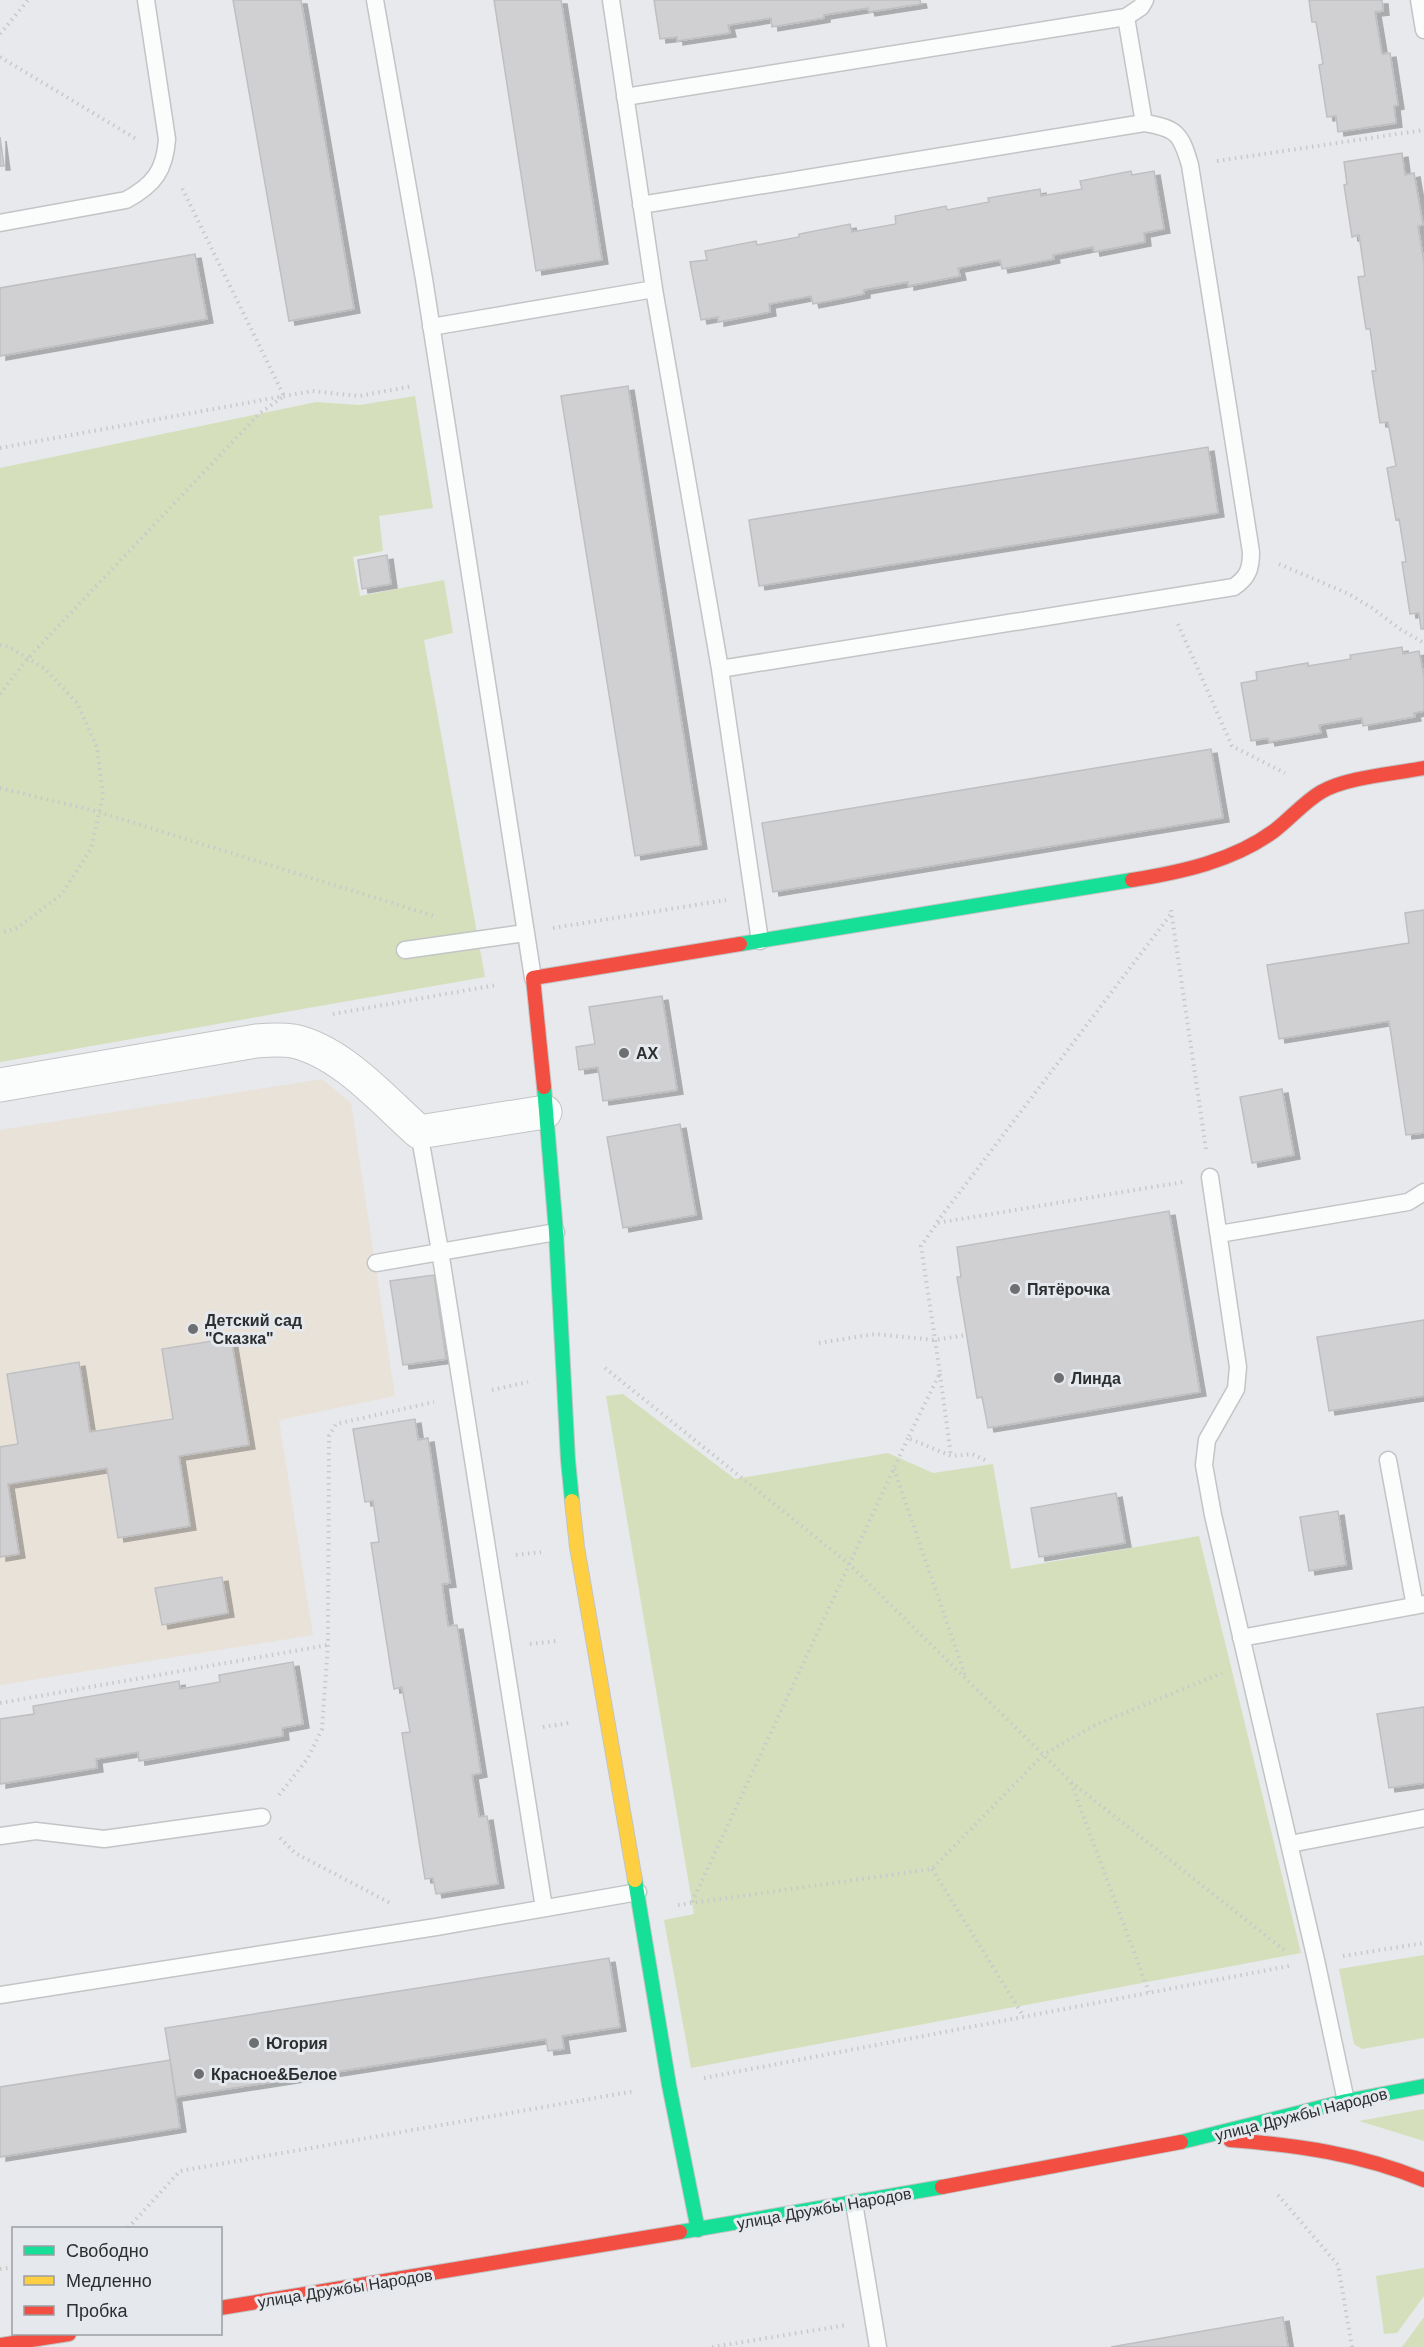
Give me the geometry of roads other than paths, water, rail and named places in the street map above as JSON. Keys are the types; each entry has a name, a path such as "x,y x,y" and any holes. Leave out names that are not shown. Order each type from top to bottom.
{"street":[{"path":"698,2230 669,2085 638,1892 577,1547 568,1460 556,1232 532,978 1168,874 1234,855 1274,831 1321,792 1348,782 1424,768"},
{"path":"0,1085 256,1041 291,1040 318,1048 339,1061 419,1132 545,1112"},
{"name":"улица Дружбы Народов","path":"222,2308 854,2204 1202,2138 1346,2101 1424,2086"},
{"path":"1202,2138 1318,2147 1399,2168 1424,2180"},
{"path":"0,2345 63,2335"}],"lane":[{"path":"0,223 126,200 144,190 157,175 166,157 167,139 146,0"},
{"path":"375,0 431,327 532,978"},
{"path":"611,0 654,289 720,669 760,941"},
{"path":"625,97 1125,17 1141,7 1145,0"},
{"path":"1419,0 1424,30"},
{"path":"1125,17 1144,123"},
{"path":"641,205 1144,123 1167,126 1182,139 1190,165 1251,552 1251,566 1246,578 1234,587 720,669"},
{"path":"431,327 654,289"},
{"path":"405,950 525,933"},
{"path":"419,1132 440,1251 544,1908"},
{"path":"1210,1177 1238,1367 1236,1389 1207,1440 1204,1465 1213,1515 1290,1844 1309,1962 1346,2101"},
{"path":"1219,1234 1408,1202 1424,1192"},
{"path":"376,1263 556,1232"},
{"path":"1241,1638 1420,1605 1388,1460"},
{"path":"0,1836 36,1831 104,1839 262,1817"},
{"path":"1290,1844 1424,1818"},
{"path":"0,1995 436,1927 638,1892"},
{"path":"854,2204 878,2347"}],"place":[{"name":"АХ","path":"624,1053"},
{"name":"Пятёрочка","path":"1015,1289"},
{"name":"Детский сад \"Сказка\"","path":"193,1329"},
{"name":"Линда","path":"1059,1378"},
{"name":"Югория","path":"254,2043"},
{"name":"Красное&Белое","path":"199,2074"}]}
